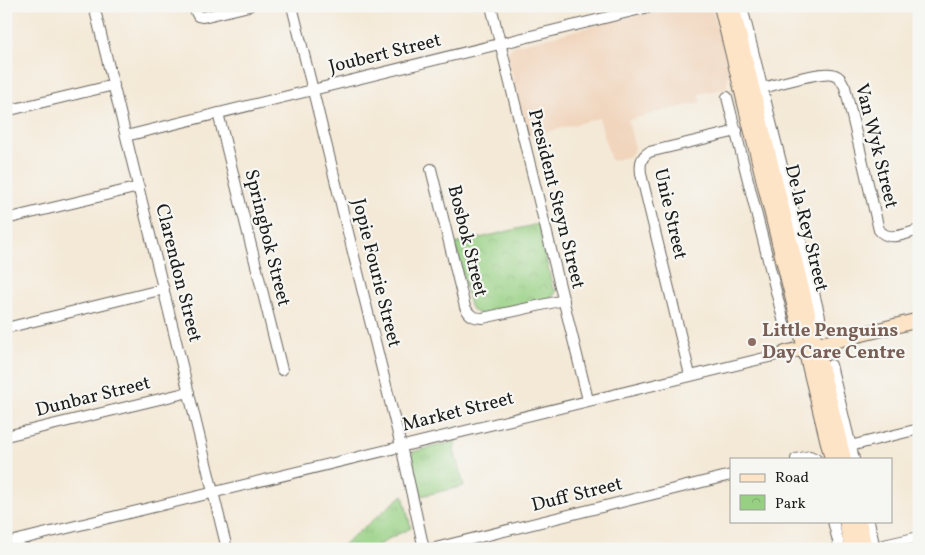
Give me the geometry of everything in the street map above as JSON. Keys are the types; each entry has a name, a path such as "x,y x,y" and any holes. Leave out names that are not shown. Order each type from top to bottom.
{"main road":[{"name":"De la Rey Street","path":"721,6 810,347 844,458"},
{"name":"De la Rey Street","path":"732,6 810,347 832,458"},
{"name":"Market Street","path":"785,353 919,320"},
{"path":"846,522 852,549"},
{"path":"859,522 872,548"}],"street":[{"name":"Clarendon Street","path":"94,6 227,549"},
{"path":"193,6 198,16 203,17 249,6"},
{"name":"Jopie Fourie Street","path":"292,6 401,446 424,549"},
{"name":"President Steyn Street","path":"491,6 588,400"},
{"name":"Joubert Street","path":"126,136 654,6"},
{"name":"De la Rey Street","path":"742,7 820,317"},
{"name":"Van Wyk Street","path":"762,88 818,74 829,73 836,75 842,80 879,230 883,235 891,237 919,230"},
{"path":"6,111 114,85"},
{"path":"727,96 786,331"},
{"name":"Springbok Street","path":"218,113 282,370"},
{"name":"Unie Street","path":"690,375 640,174 641,160 649,152 737,131"},
{"name":"Bosbok Street","path":"431,169 465,307 469,314 475,318 483,318 564,300"},
{"path":"6,220 138,187"},
{"path":"6,328 164,289"},
{"name":"Market Street","path":"6,542 785,353"},
{"path":"831,365 854,458"},
{"name":"Dunbar Street","path":"6,436 189,392"},
{"path":"850,446 919,429"},
{"name":"Duff Street","path":"432,549 730,475"},
{"path":"833,522 840,549"},
{"path":"869,522 872,548 919,537"}],"shaded area":[{"path":"674,6 708,6 713,10 729,73 726,88 699,94 701,102 628,120 635,148 630,156 611,161 599,118 528,137 507,53 513,46"}],"green space":[{"path":"538,224 553,289 556,290 555,294 551,298 484,315 473,311 470,306 455,244"},
{"path":"456,441 454,450 464,486 421,496 411,456 413,452"},
{"path":"403,495 411,528 388,539 375,549 338,549"}],"place":[{"name":"Little Penguins Day Care Centre","path":"752,342"}]}
